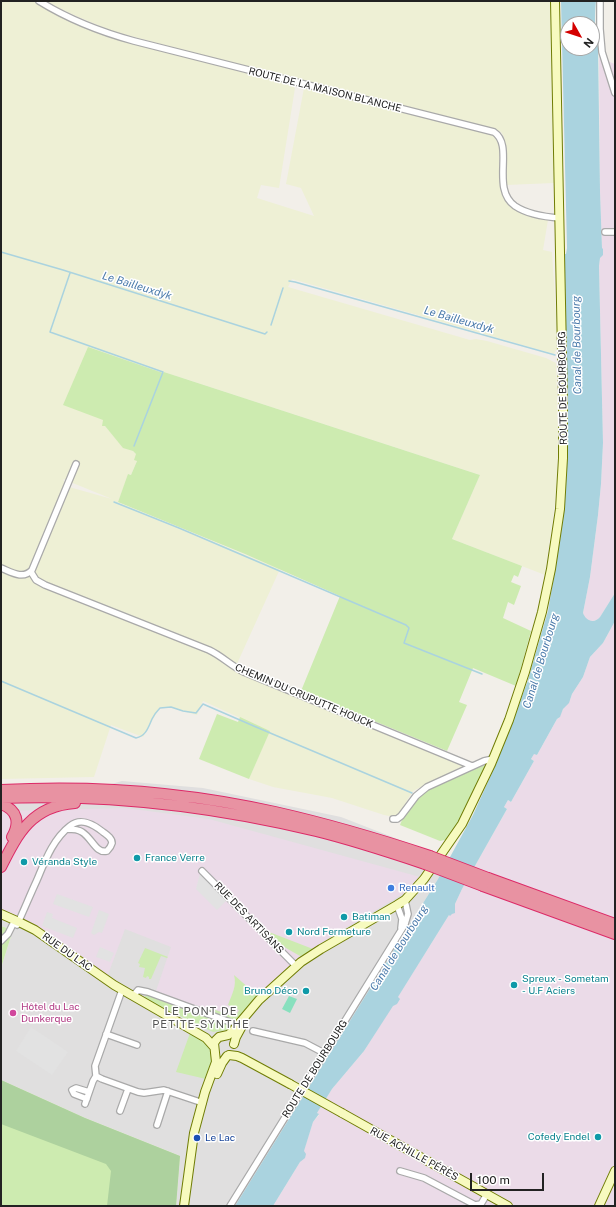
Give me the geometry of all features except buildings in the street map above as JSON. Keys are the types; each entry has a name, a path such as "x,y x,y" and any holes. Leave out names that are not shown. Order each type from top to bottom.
{"highway":[{"path":"1,790 53,788 150,793 267,810 324,824 386,842 559,913 615,934"},
{"path":"1,798 82,798 150,802 228,812 287,824 428,860"},
{"path":"1,867 22,830 31,820 49,809 62,804 74,803 124,804 150,802"},
{"path":"1,804 12,810 17,824 1,858"},
{"path":"486,882 615,923"},
{"path":"559,913 615,940"}],"main road":[{"name":"ROUTE DE BOURBOURG","path":"285,975 320,949 405,900 424,879 459,830 492,762 515,702 533,645 548,586 557,531 562,483 564,440 555,1"},
{"name":"RUE DU LAC","path":"1,914 95,976 114,985 206,1038 214,1048"},
{"name":"RUE DU LAC","path":"1,919 16,923"},
{"path":"184,1206 192,1142 196,1124 216,1062 214,1048 215,1041 232,1032 259,1000 285,975"},
{"path":"202,1103 221,1065 232,1052 236,1036 248,1018 285,975"},
{"name":"RUE DU LAC","path":"154,1008 208,1034 222,1036"},
{"path":"222,1036 230,1038 241,1053 290,1084"},
{"path":"214,1048 217,1054 221,1056 238,1056 290,1084"},
{"name":"RUE ACHILLE PÉRÈS","path":"290,1084 508,1206"},
{"path":"599,1206 615,1171"}],"street":[{"name":"ROUTE DE LA MAISON BLANCHE","path":"39,1 54,10 83,23 134,41 494,132 499,137 502,144 503,183 505,194 510,201 518,208 560,218"},
{"path":"600,1 602,52 615,92"},
{"path":"605,232 615,232"},
{"path":"1,568 19,575 25,575 31,572 76,464"},
{"name":"CHEMIN DU CRUPUTTE HOUCK","path":"31,572 36,580 45,585 213,652 234,668 472,766"},
{"path":"393,819 397,819 401,816 416,796 433,784 486,760 492,762"},
{"path":"1,941 16,923 46,857 66,829 78,822 92,824 108,836 111,841 111,846 105,852 100,851 82,832 66,829"},
{"name":"RUE DES ARTISANS","path":"202,870 296,966"},
{"name":"ROUTE DE BOURBOURG","path":"230,1206 405,924 408,916 405,900"},
{"path":"397,905 402,921 400,932"},
{"path":"89,1092 76,1088 72,1090 74,1094 86,1101 96,1076 95,1066 122,990"},
{"path":"133,996 138,990 148,992 230,1022"},
{"path":"253,1031 272,1037 305,1043 324,1053"},
{"path":"106,1034 137,1045"},
{"path":"96,1076 100,1079 140,1093 162,1090 202,1103"},
{"path":"120,1111 128,1088"},
{"path":"157,1125 168,1091"},
{"path":"400,1170 420,1177 475,1205 480,1204 487,1194"}],"shaded area":[{"path":"599,58 615,64 615,593 600,617 597,620 592,621 587,620 583,613 590,577 598,515 603,443 599,266 602,249"},
{"path":"615,621 615,1206 273,1206 300,1162 313,1122 319,1115 317,1113 332,1089 364,1051 449,915 455,912 455,904 462,889 507,809 504,807 508,800 511,802 534,761 531,759 534,753 537,755 583,677 590,657 603,643"},
{"path":"122,781 203,788 341,817 449,859 235,1206 176,1206 180,1156 85,1118 1,1080 1,968 13,930 1,926 1,805 52,801"},
{"path":"125,808 209,819 420,877 406,892 324,941 288,968 236,1022 156,991 171,947 125,929 107,977 1,912 1,811"},
{"path":"200,873 227,900 217,910 196,889"},
{"path":"57,894 93,907 89,917 53,904"},
{"path":"99,910 109,914 102,933 99,932 94,935 91,933"},
{"path":"47,912 53,914 52,918 77,928 73,938 42,926"},
{"path":"100,947 114,953 110,962 96,957"},
{"path":"31,1027 68,1052 52,1075 16,1051"}],"green space":[{"path":"1,1 33,1 84,26 119,40 292,85 295,88 279,188 261,185 257,198 314,216 301,188 286,184 304,88 493,135 496,138 500,144 499,176 507,202 518,211 548,220 543,250 552,252 558,346 554,354 292,279 288,287 470,340 476,339 487,341 546,358 556,363 558,430 557,487 545,575 452,539 480,475 164,372 103,420 105,426 123,447 133,451 136,454 137,461 131,475 129,474 118,502 280,569 236,666 218,653 40,580 35,573 35,567 69,487 112,499 63,479 65,487 31,568 26,572 20,573 1,567"},
{"path":"44,1 552,1 554,183 506,185 504,137 501,132 494,129 250,68 112,31"},
{"path":"88,347 163,373 164,372 480,475 452,539 522,566 518,577 514,575 511,582 521,586 514,605 508,602 503,618 531,631 516,686 473,668 459,702 467,705 447,751 301,691 340,596 245,554 118,502 128,474 131,475 137,461 134,460 136,454 133,451 123,448 105,426 102,426 103,420 63,405"},
{"path":"1,571 21,578 30,576 33,579 211,653 250,676 463,766 413,791 400,812 394,817 384,815 332,798 273,787 249,779 269,731 203,701 197,715 171,708 160,707 143,737 111,725 94,777 1,779"},
{"path":"217,714 238,722 240,717 270,731 249,779 199,759"},
{"path":"482,763 485,764 483,773 460,822 449,839 440,841 400,825 404,815 422,791"},
{"path":"1,926 13,930 1,968"},
{"path":"269,932 313,949 307,954 300,956 286,948 268,933"},
{"path":"145,948 168,957 161,956 151,979 147,976 146,978 143,977 145,968 139,967 140,964 138,963"},
{"path":"234,975 258,996 236,1022 209,1011 210,1008 235,1017 239,1010 228,1005 234,986"},
{"path":"148,994 233,1025 227,1030 213,1032 147,1000 144,998"},
{"path":"289,996 297,999 290,1013 282,1009"},
{"path":"190,1033 204,1040 208,1045 213,1064 206,1079 176,1072"},
{"path":"1,1080 85,1118 180,1156 176,1206 1,1206"},
{"path":"1,1080 85,1118 180,1156 176,1206 107,1206 111,1171 106,1164 1,1124"}],"water":[{"path":"561,1 596,1 595,16 561,16"},
{"name":"Canal de Bourbourg","path":"562,56 598,56 600,191 603,249 603,255 600,258 599,266 603,443 598,515 590,577 583,613 584,616 590,621 598,619 615,593 615,621 603,643 590,657 583,677 572,694 569,703 563,709 560,717 557,719 537,755 534,754 531,759 534,761 511,802 508,800 504,807 507,809 455,904 455,913 450,916 449,915 398,997 400,999 397,1004 393,1006 364,1051 332,1089 317,1113 319,1114 313,1122 304,1151 306,1154 305,1158 300,1162 273,1206 235,1206 438,879 473,815 496,764 527,683 548,611 561,534 568,452"}],"waterway":[{"name":"Le Bailleuxdyk","path":"1,252 63,270 265,334 267,332"},
{"path":"70,273 50,332 163,372 134,446"},
{"name":"Le Bailleuxdyk","path":"289,281 555,355"},
{"name":"Le Bailleuxdyk","path":"271,325 283,288"},
{"path":"114,502 179,528 406,625 409,628 404,643 482,674"},
{"path":"1,681 136,738 144,733 160,708 171,707 196,713 203,704 412,793"}],"place":[{"name":"France Verre","path":"137,858"},
{"name":"Véranda Style","path":"24,862"},
{"name":"Renault","path":"391,888"},
{"name":"Batiman","path":"344,917"},
{"name":"Nord Fermeture","path":"289,932"},
{"name":"Spreux - Sometam - U.F Aciers","path":"514,985"},
{"name":"Bruno Déco","path":"306,991"},
{"name":"Hôtel du Lac Dunkerque","path":"13,1013"},
{"name":"Cofedy Endel","path":"598,1137"},
{"name":"Le Lac","path":"197,1138"}],"district":[{"name":"LE PONT DE PETITE-SYNTHE","path":"201,1018"}]}
